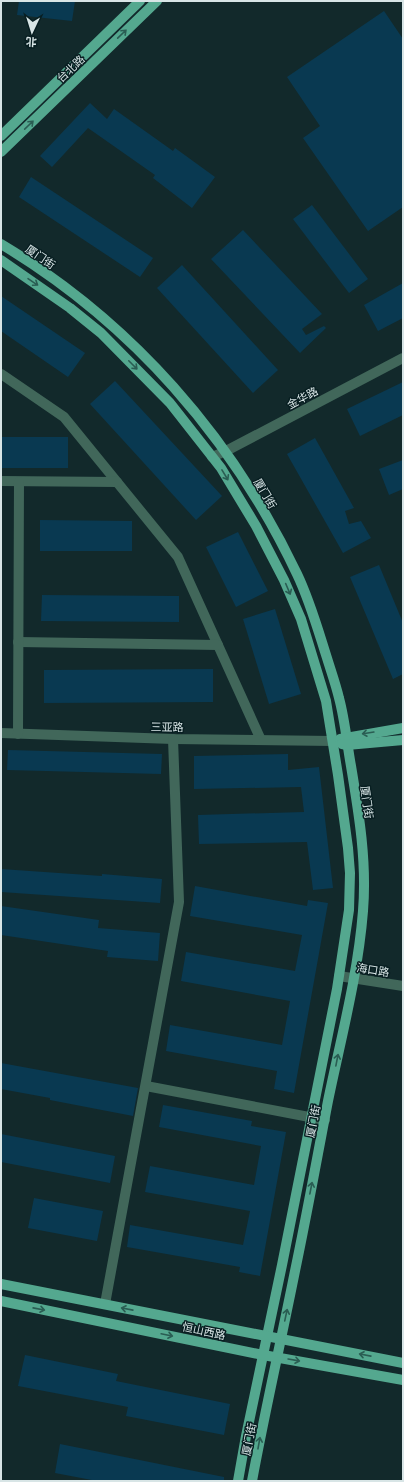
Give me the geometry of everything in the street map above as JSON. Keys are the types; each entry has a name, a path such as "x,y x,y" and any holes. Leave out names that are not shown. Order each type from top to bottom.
{"main road":[{"name":"台北路","path":"1,136 140,1"},
{"name":"台北路","path":"1,152 156,1"},
{"name":"厦门街","path":"1,244 79,297 111,323 181,394 226,451 268,519 297,574 314,614 339,697 347,741 362,847 364,873 363,911 353,978 296,1268 252,1481"},
{"name":"厦门街","path":"1,260 70,308 101,333 170,403 221,468 256,526 284,580 301,619 326,700 348,848 350,873 349,910 339,976 238,1481"},
{"name":"三亚路","path":"347,741 403,728"},
{"name":"三亚路","path":"333,741 403,740"},
{"name":"恒山西路","path":"1,1284 403,1363"},
{"name":"恒山西路","path":"1,1301 277,1357 403,1380"}],"street":[{"name":"金华路","path":"212,457 403,358"},
{"path":"1,374 64,417 178,557 261,740"},
{"path":"1,481 117,482"},
{"path":"18,734 19,482"},
{"path":"18,642 218,645"},
{"name":"三亚路","path":"1,734 173,739 333,741"},
{"path":"106,1304 179,902 173,739"},
{"name":"海口路","path":"339,976 403,986"},
{"path":"146,1086 325,1120"}],"building":[{"path":"19,1 75,1 72,21 17,15"},
{"path":"384,11 403,39 403,207 368,231 303,138 320,126 287,77"},
{"path":"90,103 107,119 114,109 173,151 175,148 215,177 192,208 153,178 155,175 88,128 52,167 40,156"},
{"path":"31,177 153,258 140,277 19,197"},
{"path":"312,205 368,279 349,293 293,219"},
{"path":"243,230 322,314 302,329 306,335 324,326 326,328 300,353 211,259"},
{"path":"182,265 278,370 253,393 157,288"},
{"path":"403,283 403,318 378,331 364,305"},
{"path":"1,296 85,353 68,377 1,331"},
{"path":"115,381 222,496 196,520 90,404"},
{"path":"403,382 403,415 360,436 347,409"},
{"path":"1,437 68,437 68,468 1,468"},
{"path":"315,438 354,508 345,511 349,524 361,521 371,538 343,553 287,454"},
{"path":"403,460 403,489 389,495 379,469"},
{"path":"40,520 132,521 132,551 40,551"},
{"path":"238,532 268,591 236,607 206,547"},
{"path":"379,565 403,623 403,674 393,679 350,577"},
{"path":"42,595 179,596 179,622 41,621"},
{"path":"275,609 301,694 269,704 243,619"},
{"path":"213,669 213,702 44,703 44,670"},
{"path":"8,750 162,754 161,774 7,770"},
{"path":"288,754 288,770 319,767 333,888 313,890 307,842 199,844 198,815 304,812 301,787 194,789 194,756"},
{"path":"1,869 102,876 102,874 162,879 160,903 1,892"},
{"path":"195,886 307,906 308,900 328,903 294,1093 274,1089 277,1071 166,1051 170,1025 282,1045 290,1001 181,981 186,952 295,971 302,935 190,916"},
{"path":"1,906 99,920 98,928 160,933 158,961 107,957 108,951 1,935"},
{"path":"1,1063 138,1088 133,1116 1,1089"},
{"path":"163,1105 252,1121 251,1126 286,1132 260,1276 239,1272 240,1267 127,1247 130,1225 243,1245 250,1211 145,1192 150,1166 254,1185 261,1146 159,1127"},
{"path":"1,1134 115,1156 110,1183 1,1162"},
{"path":"34,1198 103,1211 97,1241 28,1228"},
{"path":"25,1355 118,1374 116,1381 230,1404 224,1435 126,1416 128,1407 18,1386"},
{"path":"60,1444 224,1477 224,1481 97,1481 55,1473"}]}
